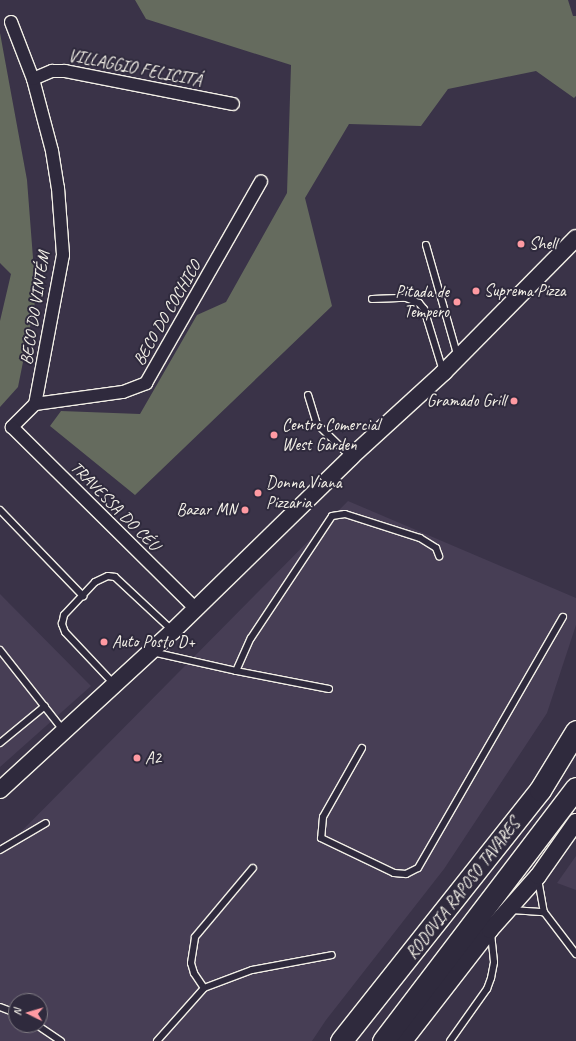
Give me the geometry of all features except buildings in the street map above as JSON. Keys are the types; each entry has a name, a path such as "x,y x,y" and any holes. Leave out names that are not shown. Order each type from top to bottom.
{"highway":[{"name":"RODOVIA RAPOSO TAVARES","path":"341,1041 540,790 576,731"},
{"name":"RODOVIA RAPOSO TAVARES","path":"383,1041 576,788"}],"street":[{"name":"BECO DO VINTÉM","path":"10,22 33,79 52,151 58,188 63,255 36,404"},
{"name":"VILLAGGIO FELICITÁ","path":"33,79 52,71 65,71 233,104"},
{"name":"BECO DO COCHICO","path":"36,404 123,392 146,383 260,181"},
{"path":"0,790 173,631 351,457 444,372 458,356 551,265 576,238"},
{"path":"551,265 576,256"},
{"name":"TRAVESSA DO CÉU","path":"36,404 12,427 195,608"},
{"path":"404,1041 490,930 538,876 576,822"}],"lane":[{"path":"426,245 458,356"},
{"path":"372,300 406,298 419,303 424,309 444,372"},
{"path":"308,395 317,424 351,457"},
{"path":"0,510 82,596"},
{"path":"236,671 251,638 332,516 345,514 420,538 436,548 439,556"},
{"path":"115,685 65,632 64,615 82,596 102,578 115,577 173,631"},
{"path":"362,748 323,816 321,838 394,873 406,874 418,868 563,617"},
{"path":"0,650 64,732"},
{"path":"150,652 329,689"},
{"path":"0,743 45,706"},
{"path":"0,850 46,823"},
{"path":"204,988 194,973 191,963 195,938 253,868"},
{"path":"538,876 544,912 576,954"},
{"path":"508,909 544,912"},
{"path":"450,1041 487,989 491,978 494,962 490,930"},
{"path":"157,1041 204,988 252,970 332,955"},
{"path":"48,1032 61,1041"}],"shaded area":[{"path":"348,501 576,598 576,625 547,713 444,869 326,1020 312,1041 0,1041 0,853"},
{"path":"0,594 91,686 0,767"},
{"path":"576,856 576,890 557,883"}],"green space":[{"path":"135,0 568,0 573,16 576,16 576,96 574,98 536,71 448,89 421,126 349,124 305,198 332,306 135,495 50,426 61,411 140,414 197,315 226,302 287,193 291,65 146,19"},
{"path":"0,33 27,180 36,297 18,387 0,407 0,321 11,274 0,263"}],"place":[{"name":"Shell","path":"521,244"},
{"name":"Suprema Pizza","path":"476,291"},
{"name":"Pitada de Tempero","path":"457,302"},
{"name":"Gramado Grill","path":"514,401"},
{"name":"Centro Comercial West Garden","path":"274,435"},
{"name":"Donna Viana Pizzaria","path":"258,493"},
{"name":"Bazar MN","path":"245,510"},
{"name":"Auto Posto D+","path":"104,642"},
{"name":"A2","path":"137,758"}]}
